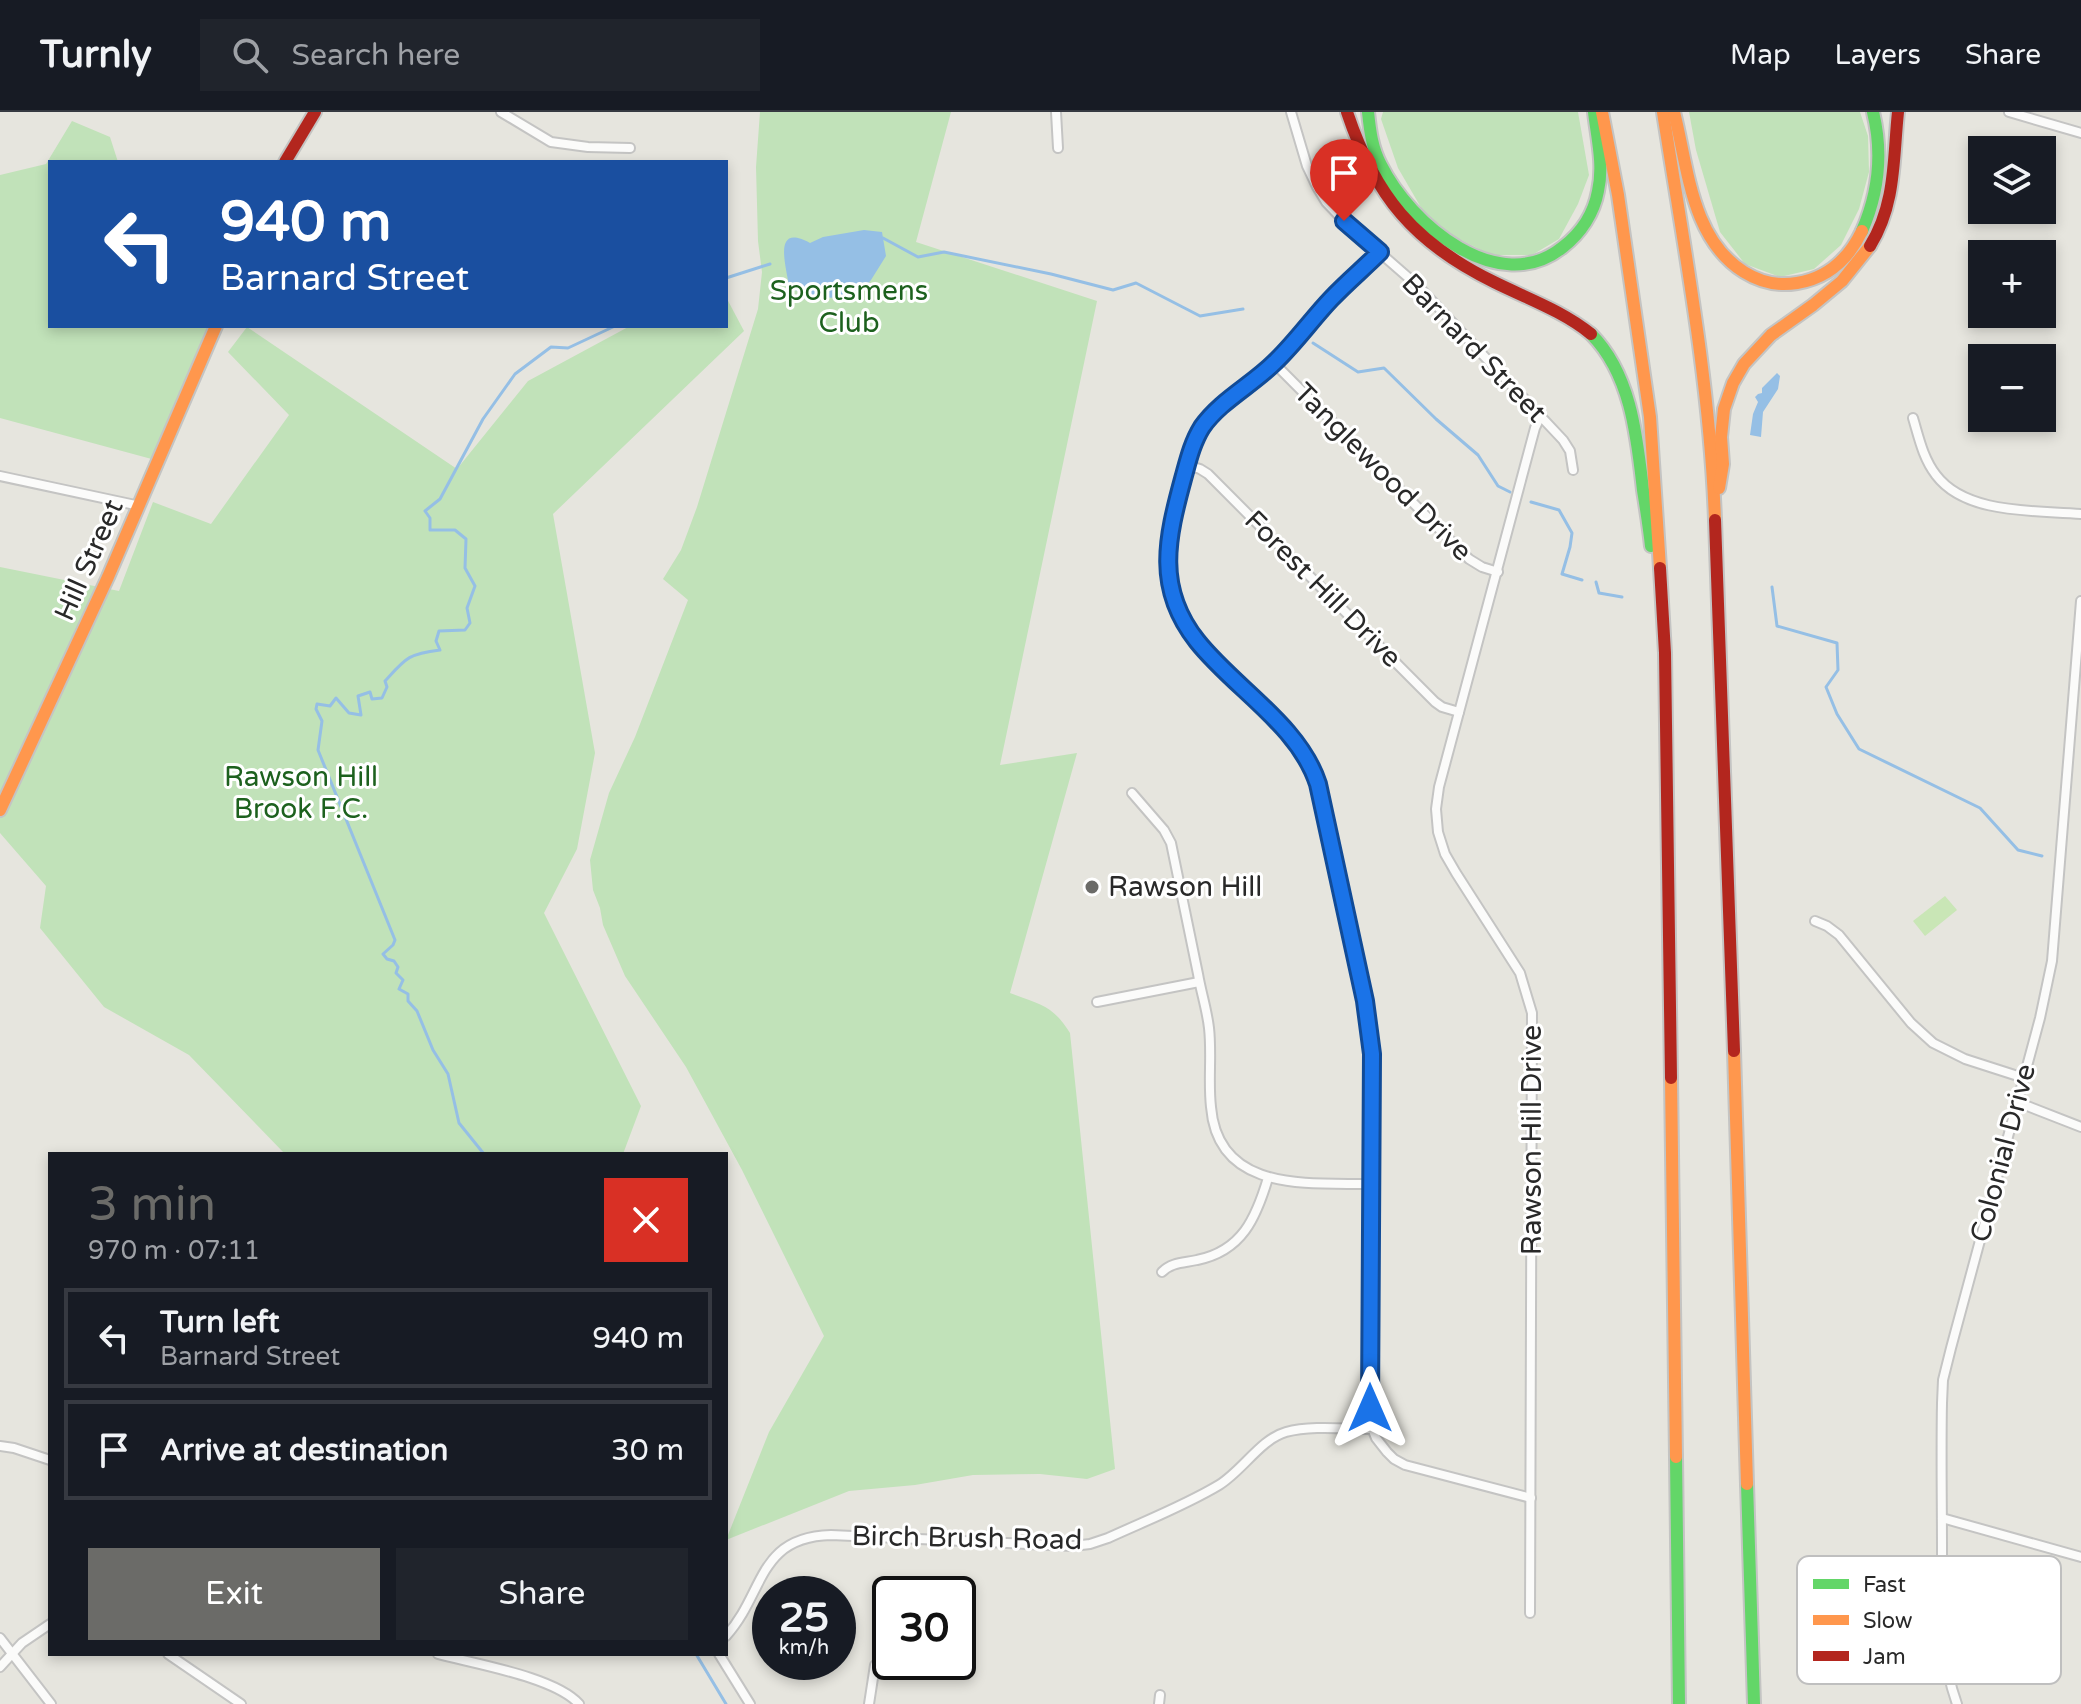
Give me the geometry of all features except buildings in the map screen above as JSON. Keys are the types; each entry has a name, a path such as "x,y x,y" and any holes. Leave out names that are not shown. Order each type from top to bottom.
{"main road":[{"path":"286,160 315,112"},
{"path":"1347,112 1373,175 1399,212 1424,237 1479,274 1577,323 1597,340 1609,356 1624,390 1639,455 1655,589 1663,619"},
{"path":"1368,112 1371,142 1377,158 1396,190 1413,210 1466,252 1487,260 1516,264 1543,259 1556,252 1578,234 1585,222 1600,180 1594,112"},
{"path":"1602,112 1630,273 1651,428 1663,619 1679,1704"},
{"path":"1663,112 1688,260 1705,396 1715,512 1754,1704"},
{"path":"1674,112 1697,206 1717,247 1741,270 1762,282 1780,285 1801,282 1831,270 1843,260 1860,233 1872,203 1878,171 1878,127 1873,112"},
{"path":"1715,512 1723,463 1722,421 1732,385 1755,350 1785,324 1840,285 1856,269 1871,245 1882,222 1892,186 1898,112"},
{"name":"Hill Street","path":"0,810 140,506 215,328"}],"street":[{"path":"501,112 551,142 630,148"},
{"path":"1056,112 1058,148"},
{"name":"Barnard Street","path":"1291,112 1307,166 1321,195 1338,215 1418,286 1567,446 1573,470"},
{"path":"2009,112 2081,133"},
{"path":"1380,252 1331,298 1274,363 1209,419 1197,437 1187,465 1172,518 1167,559 1171,588 1183,620 1201,646 1290,736 1309,761 1318,784 1369,1021 1373,1073 1372,1429 1389,1455 1409,1467 1531,1498"},
{"name":"Tanglewood Drive","path":"1274,363 1473,562 1498,572"},
{"name":"Rawson Hill Drive","path":"1530,1613 1532,1013 1520,973 1456,873 1441,843 1437,798 1540,417"},
{"path":"1913,418 1931,468 1942,482 1963,497 1994,507 2081,514"},
{"name":"Forest Hill Drive","path":"1187,465 1208,474 1438,705 1459,712"},
{"path":"0,476 140,506"},
{"name":"Colonial Drive","path":"1943,1556 1943,1380 2044,1002 2053,949 2081,601"},
{"path":"1132,793 1164,830 1171,843 1209,1026 1211,1109 1222,1144 1234,1159 1268,1178 1305,1183 1371,1184"},
{"path":"1815,921 1839,935 1911,1023 1933,1043 1965,1059 2024,1078"},
{"path":"1097,1002 1199,982"},
{"path":"2017,1102 2081,1127"},
{"path":"1162,1272 1172,1265 1217,1253 1239,1239 1254,1218 1268,1178"},
{"name":"Birch Brush Road","path":"728,1633 743,1613 762,1572 784,1549 803,1538 831,1535 1073,1546 1090,1544 1222,1483 1278,1435 1299,1429 1372,1429"},
{"path":"0,1446 48,1459"},
{"path":"1942,1518 2081,1557"},
{"path":"0,1667 22,1643 48,1625"},
{"path":"0,1638 51,1704"},
{"path":"171,1656 241,1704"},
{"path":"446,1656 542,1681 567,1693 579,1704"},
{"path":"720,1656 750,1704"},
{"path":"869,1704 873,1680"},
{"name":"Colonial Drive","path":"1951,1684 1957,1704"}],"green space":[{"name":"Rawson Hill","path":"760,112 951,112 916,242 1097,301 1000,765 1077,753 1010,993 1051,1011 1070,1033 1115,1469 1087,1479 1040,1474 973,1475 915,1485 849,1491 728,1539 769,1432 824,1336 742,1170 686,1067 625,976 603,925 593,890 590,860 609,793 635,737 688,600 663,579 681,550 697,507 758,309 762,272 756,167"},
{"path":"1383,112 1578,112 1589,175 1559,239 1532,255 1491,255 1453,236 1423,211 1398,168 1381,119"},
{"path":"1689,112 1860,112 1868,136 1869,172 1859,209 1841,245 1814,269 1780,277 1745,264 1720,232 1696,150"},
{"path":"72,121 110,137 117,160 48,160"},
{"path":"48,161 48,328 215,328 159,461 0,418 0,175 46,164"},
{"name":"Rawson Hill Brook F.C.","path":"728,301 744,331 553,514 595,753 577,849 544,913 641,1106 624,1152 283,1152 189,1055 104,1007 40,928 46,886 0,833 0,567 119,591 153,502 211,524 289,415 228,352 246,328 457,469 528,381 626,328 728,328"},
{"path":"1945,896 1957,910 1925,936 1913,921"}],"water":[{"path":"864,230 882,232 886,256 859,294 842,298 809,297 789,287 784,250 790,238 810,243 823,237"},
{"path":"1777,373 1780,376 1778,389 1763,412 1761,437 1750,435 1758,402 1755,397 1762,393 1762,388"}],"waterway":[{"path":"883,238 918,257 944,252 1113,290 1136,283 1200,316 1243,309"},
{"path":"728,277 770,264"},
{"path":"482,1152 459,1123 448,1074 433,1050 417,1011 408,1001 408,994 399,989 403,980 396,973 398,967 383,954 395,940 318,750 322,721 316,709 317,704 330,706 336,698 349,713 361,715 358,696 370,692 372,699 382,698 387,687 385,681 403,662 421,653 440,650 436,641 439,631 465,630 470,623 467,608 475,586 465,568 466,539 455,530 430,530 430,518 425,511 440,499 483,419 515,374 551,347 568,348 611,328"},
{"path":"1313,343 1358,372 1384,368 1478,455 1498,486 1510,492"},
{"path":"1531,502 1559,510 1572,533 1562,574 1582,580"},
{"path":"1596,582 1599,593 1622,597"},
{"path":"1772,587 1777,626 1837,643 1838,670 1826,687 1837,714 1859,749 1980,808 2018,850 2042,856"},
{"path":"697,1656 726,1704"}],"traffic: fast":[{"path":"1368,112 1378,159 1413,210 1434,231 1459,248 1485,259 1512,264 1538,261 1563,247 1590,215 1600,181 1594,112"},
{"path":"1862,231 1878,172 1878,142 1873,112"},
{"path":"1591,334 1615,368 1630,407 1651,546"},
{"path":"1676,1457 1679,1704"},
{"path":"1747,1484 1754,1704"}],"traffic: slow":[{"path":"1602,112 1618,195 1650,417 1660,568"},
{"path":"1663,112 1702,366 1715,520"},
{"path":"1674,112 1688,178 1702,221 1726,258 1744,272 1763,281 1790,284 1818,277 1844,258 1862,231"},
{"path":"1719,488 1723,464 1721,437 1724,409 1744,364 1771,335 1842,281 1870,246"},
{"path":"0,810 108,577 215,328"},
{"path":"1734,1051 1747,1484"},
{"path":"1671,1078 1676,1457"}],"traffic: jam":[{"path":"286,160 315,112"},
{"path":"1347,112 1371,169 1401,214 1420,233 1466,267 1556,312 1591,334"},
{"path":"1870,246 1889,198 1898,112"},
{"path":"1715,520 1734,1051"},
{"path":"1660,568 1665,653 1671,1078"}],"place":[{"name":"Rawson Hill","path":"1092,887"}],"route":[{"path":"1344,221 1380,252 1331,298 1274,363 1212,415 1201,429 1172,518 1167,563 1172,592 1187,628 1290,736 1309,761 1318,784 1348,914 1369,1021 1372,1054 1370,1408"}],"park label":[{"name":"Sportsmens Club","path":"849,307"}]}
